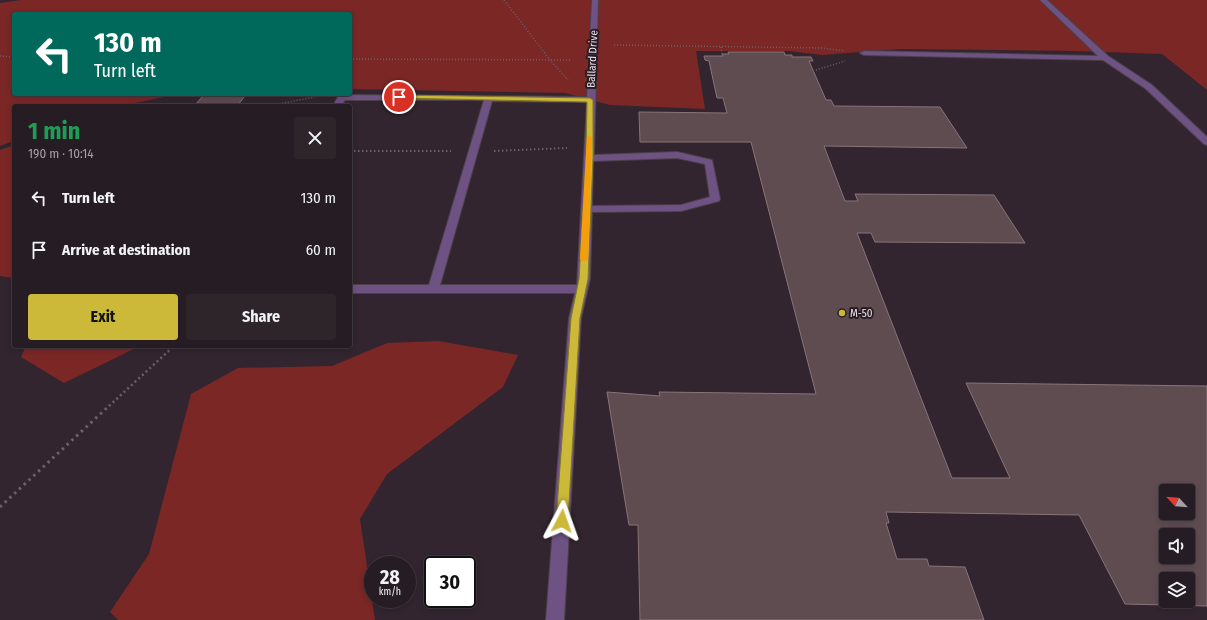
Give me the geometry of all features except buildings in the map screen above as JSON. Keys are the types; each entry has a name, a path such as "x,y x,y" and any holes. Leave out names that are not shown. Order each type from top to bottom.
{"street":[{"name":"Ballard Drive","path":"555,620 575,318 584,279 595,0"},
{"path":"1043,0 1105,58 1149,87 1207,142"},
{"path":"864,53 1105,58"},
{"path":"338,104 342,97 590,100"},
{"path":"433,290 489,98"},
{"path":"586,209 681,208 715,199 709,162 677,155 589,158"},
{"path":"352,289 581,289"}],"path":[{"path":"504,0 550,60 568,80 591,86"},
{"path":"594,45 822,48 864,53"},
{"path":"721,47 722,54"},
{"path":"813,71 823,69 864,53"},
{"path":"0,56 12,57"},
{"path":"352,59 593,60"},
{"path":"276,104 315,96 342,97"},
{"path":"0,507 172,348"}],"shaded area":[{"path":"21,0 1207,0 1207,90 1162,54 1073,51 899,49 822,55 789,51 696,51 705,109 610,105 565,93 352,89 352,12 12,12 12,96 170,96 129,104 12,104 12,142 0,146 0,3"},
{"path":"12,146 12,278 0,276 0,150"},
{"path":"438,341 518,355 503,387 387,474 360,519 365,556 364,556 364,608 373,608 375,620 118,620 110,612 149,554 191,394 238,368 332,366 387,343"},
{"path":"25,348 136,348 64,383 21,357"}],"slow traffic":[{"path":"584,259 589,137"}],"place":[{"name":"M-50","path":"842,313"}],"route":[{"path":"399,97 590,100 584,279 575,318 562,521"}]}
